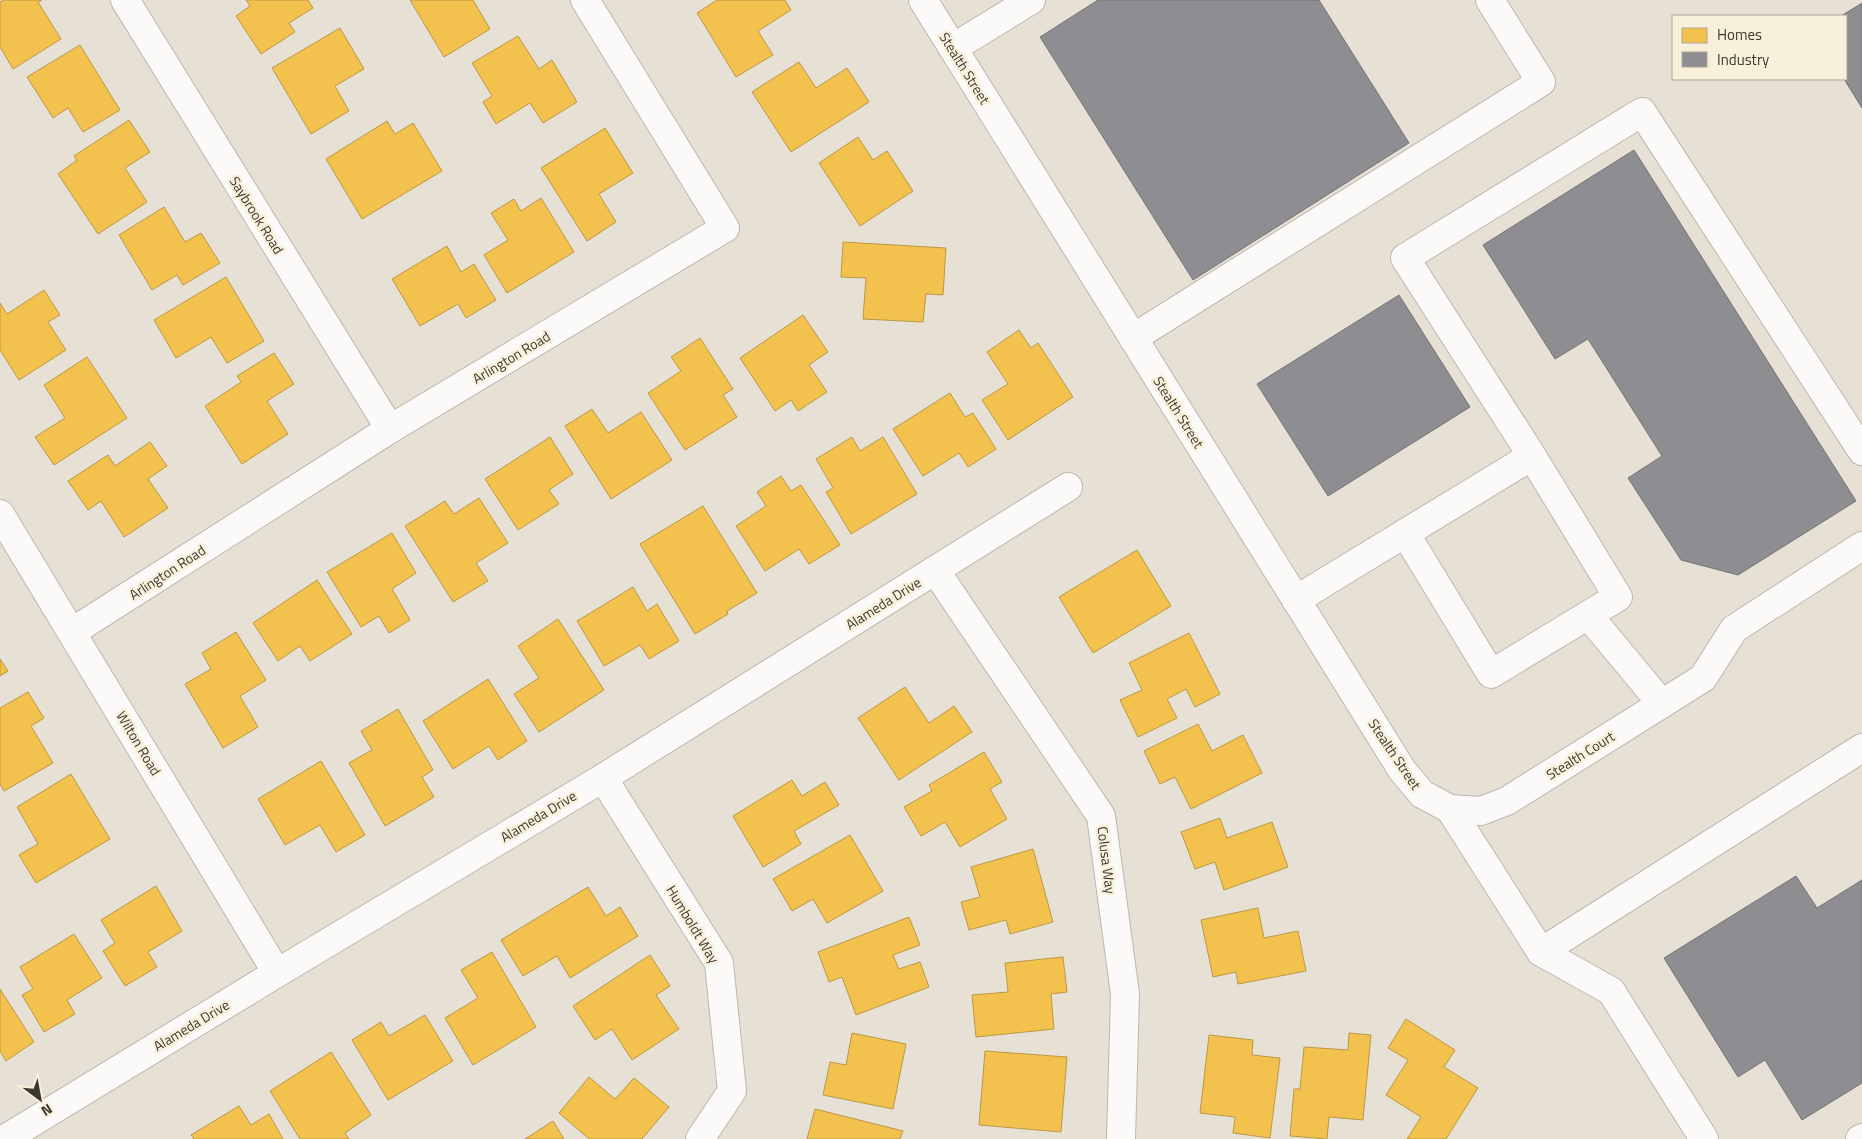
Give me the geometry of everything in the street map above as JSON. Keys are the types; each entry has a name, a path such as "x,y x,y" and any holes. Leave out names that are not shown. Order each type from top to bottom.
{"street":[{"name":"Saybrook Road","path":"125,0 390,429"},
{"name":"Arlington Road","path":"72,632 390,429 725,228 585,0"},
{"name":"Stealth Street","path":"923,0 1402,770 1422,794 1450,809"},
{"path":"953,48 1030,0"},
{"path":"1133,338 1541,82 1490,0"},
{"path":"1405,533 1491,674 1618,597 1532,456 1405,258 1642,112 1862,451"},
{"path":"1296,600 1532,456"},
{"name":"Alameda Drive","path":"5,1139 276,973 603,778 1068,487"},
{"name":"Wilton Road","path":"0,514 276,973"},
{"name":"Stealth Court","path":"1450,809 1481,811 1507,801 1703,678 1734,629 1862,546"},
{"name":"Colusa Way","path":"935,570 1101,816 1125,994 1121,1139"},
{"path":"1588,615 1662,704"},
{"path":"1541,952 1862,748"},
{"name":"Humboldt Way","path":"603,778 719,963 732,1091 700,1139"},
{"path":"1450,809 1541,952 1611,991 1704,1139"}],"building: Homes":[{"path":"4,0 42,0 38,2 61,39 13,69 0,47 0,2"},
{"path":"246,0 308,0 313,8 289,23 295,32 261,54 236,16 250,6"},
{"path":"410,0 473,0 490,29 444,57"},
{"path":"717,0 785,0 791,10 758,31 773,55 736,77 697,13"},
{"path":"340,28 364,69 335,86 349,111 311,134 272,68"},
{"path":"518,36 539,69 552,60 577,102 543,123 530,103 496,124 483,102 492,96 472,63"},
{"path":"80,45 120,110 83,132 68,108 53,118 27,77"},
{"path":"799,62 816,88 847,68 869,102 791,152 752,92"},
{"path":"129,120 150,152 125,168 147,202 98,234 58,174 77,160 74,156"},
{"path":"387,121 395,134 413,123 442,171 362,219 326,159"},
{"path":"605,128 633,173 599,194 616,222 587,241 541,168"},
{"path":"858,137 873,160 887,151 913,191 860,226 819,163"},
{"path":"541,198 574,252 507,293 484,255 508,240 491,213 514,199 521,211"},
{"path":"164,207 185,242 201,233 220,263 183,285 177,275 152,290 119,235"},
{"path":"843,242 946,248 943,295 926,294 923,322 863,319 866,278 841,277"},
{"path":"447,246 461,272 474,264 496,300 466,318 458,304 420,326 392,279"},
{"path":"226,277 264,341 227,363 211,337 176,358 154,320"},
{"path":"44,290 60,315 48,322 66,350 19,380 0,350 0,303 7,314"},
{"path":"803,315 828,352 809,365 827,392 798,411 791,400 775,411 740,358"},
{"path":"1019,330 1031,348 1038,343 1073,397 1008,440 982,400 1008,384 987,352"},
{"path":"700,338 733,389 723,395 737,417 685,450 648,393 681,371 671,357"},
{"path":"274,353 294,384 267,401 288,434 242,464 205,406 241,382 237,376"},
{"path":"87,357 127,418 54,465 35,437 65,418 44,385"},
{"path":"950,393 965,417 973,413 996,449 968,467 959,453 923,476 893,429"},
{"path":"592,409 608,433 641,412 672,460 611,499 565,426"},
{"path":"550,437 573,474 549,490 559,504 518,530 485,479"},
{"path":"852,437 860,451 883,437 917,494 851,534 826,492 833,488 816,459"},
{"path":"150,442 167,466 148,479 168,508 124,537 101,501 88,510 68,481 108,455 115,466"},
{"path":"781,476 791,491 801,485 840,545 809,564 799,549 765,571 736,526 766,506 757,492"},
{"path":"479,498 508,543 476,563 488,581 453,602 405,526 445,501 454,514"},
{"path":"703,506 757,593 727,611 728,614 695,634 640,544"},
{"path":"392,533 416,573 392,589 410,620 389,633 379,616 361,627 327,572"},
{"path":"1137,550 1171,606 1093,653 1059,597"},
{"path":"317,580 352,634 310,661 300,646 278,661 253,623"},
{"path":"633,587 647,611 657,604 679,641 649,659 640,645 604,666 577,621"},
{"path":"558,619 604,690 539,732 514,694 539,678 518,646"},
{"path":"236,632 266,680 240,696 258,727 223,748 185,684 211,669 202,653"},
{"path":"1189,633 1220,694 1195,707 1186,689 1167,699 1177,718 1138,737 1120,700 1142,690 1129,663"},
{"path":"0,659 8,671 0,676"},
{"path":"488,679 527,741 498,760 489,746 453,769 423,721"},
{"path":"905,687 929,723 954,706 972,732 899,780 858,718"},
{"path":"28,692 44,718 31,726 53,763 4,791 0,784 0,708"},
{"path":"398,709 433,770 422,777 434,797 385,826 349,763 372,750 361,731"},
{"path":"1198,724 1212,751 1243,735 1262,773 1191,809 1175,777 1160,784 1144,751"},
{"path":"984,752 1002,782 990,789 1007,819 960,847 945,822 921,836 904,807 932,791 929,785"},
{"path":"321,761 365,835 336,852 320,825 285,845 258,799"},
{"path":"71,774 110,839 36,883 19,855 38,844 17,807"},
{"path":"792,780 802,796 825,782 839,805 794,831 801,844 763,867 733,816"},
{"path":"1220,818 1227,838 1272,822 1288,867 1224,890 1215,862 1195,869 1181,832"},
{"path":"850,835 883,891 827,923 813,899 792,911 773,879"},
{"path":"1033,849 1053,922 1010,934 1006,920 969,930 961,902 980,897 971,867"},
{"path":"156,886 182,931 148,952 157,967 125,986 103,951 115,943 101,920"},
{"path":"588,887 606,916 620,907 638,936 570,978 557,956 523,976 501,940"},
{"path":"1258,908 1264,938 1298,931 1306,971 1238,984 1236,972 1213,977 1201,920"},
{"path":"909,917 920,945 893,955 899,969 920,962 929,987 856,1015 842,977 829,982 818,952"},
{"path":"74,934 102,978 67,1000 75,1014 44,1032 22,995 33,989 20,967"},
{"path":"492,952 536,1027 473,1065 445,1018 478,998 461,970"},
{"path":"650,955 670,986 656,995 679,1029 632,1060 612,1029 595,1040 573,1006"},
{"path":"1063,957 1067,992 1051,994 1054,1029 976,1037 972,995 1008,992 1005,963"},
{"path":"0,989 34,1042 6,1061 0,1051"},
{"path":"425,1015 453,1061 388,1100 352,1040 381,1022 389,1036"},
{"path":"1406,1019 1455,1050 1444,1067 1478,1088 1446,1139 1407,1139 1421,1117 1386,1095 1408,1060 1388,1048"},
{"path":"852,1033 906,1044 893,1109 823,1095 830,1062 846,1065"},
{"path":"1349,1033 1371,1035 1363,1120 1329,1117 1327,1139 1290,1136 1294,1089 1300,1089 1304,1047 1348,1050"},
{"path":"1209,1035 1253,1040 1252,1055 1280,1058 1270,1138 1233,1133 1235,1117 1200,1113"},
{"path":"985,1051 1067,1057 1061,1132 979,1125"},
{"path":"331,1052 371,1115 345,1133 349,1139 300,1139 270,1091"},
{"path":"589,1077 615,1099 634,1078 669,1107 642,1139 589,1139 559,1113"},
{"path":"239,1106 251,1125 269,1114 283,1139 194,1139 191,1135"},
{"path":"815,1109 903,1131 900,1139 807,1139"},
{"path":"553,1121 564,1139 525,1139"}],"building: Industry":[{"path":"1098,0 1319,0 1409,143 1193,280 1040,37"},
{"path":"1862,3 1862,108 1845,80 1847,80 1847,15 1843,15"},
{"path":"1634,150 1856,501 1738,575 1681,560 1628,478 1662,456 1588,339 1555,359 1483,245"},
{"path":"1399,295 1470,407 1328,496 1257,384"},
{"path":"1796,876 1817,908 1862,880 1862,1083 1802,1120 1765,1060 1738,1077 1664,958"}]}
